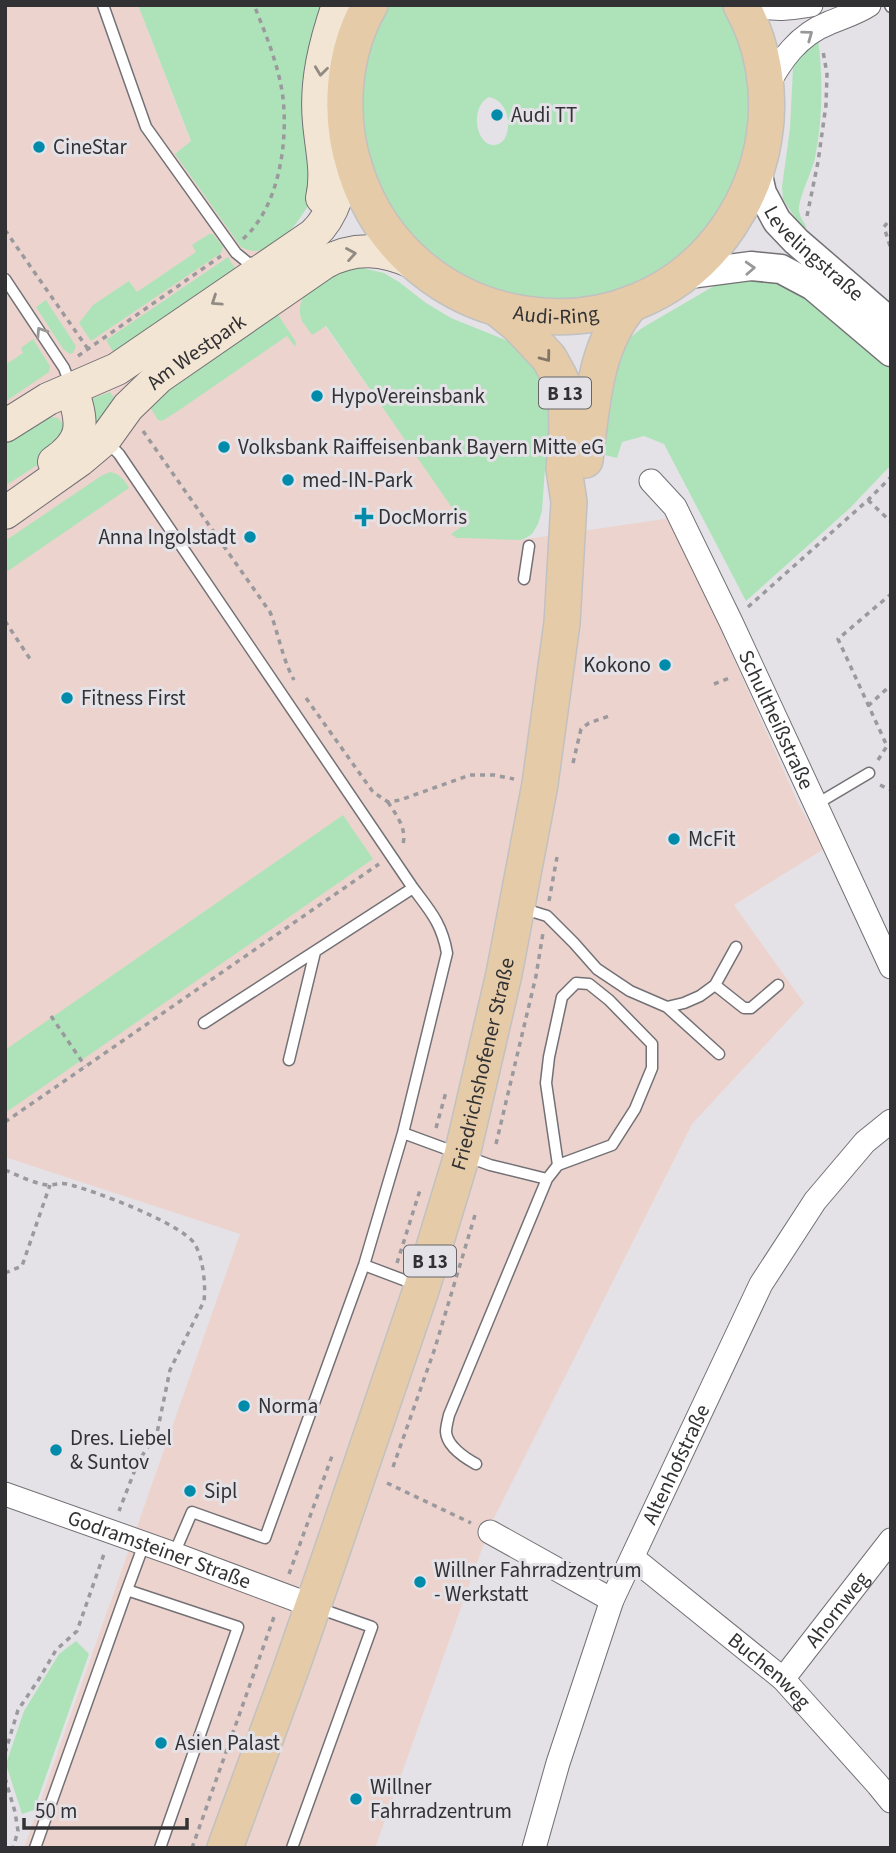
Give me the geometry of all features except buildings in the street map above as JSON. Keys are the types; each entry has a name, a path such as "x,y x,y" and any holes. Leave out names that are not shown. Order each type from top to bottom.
{"main road":[{"name":"Audi-Ring","path":"360,7 345,104 348,144 359,181 371,208 387,232 414,263 461,295 498,309 535,316 574,316 632,303 666,286 711,249 744,202 757,171 766,127 766,88 753,30 741,5"},
{"path":"283,255 320,205 324,188 325,165 319,121 320,74 324,49 360,7"},
{"name":"Am Westpark","path":"5,426 48,400 117,369 313,234 328,218 337,198 348,144"},
{"name":"Am Westpark","path":"5,511 80,460 105,439 128,407 159,377 324,263 347,254 372,251 387,253 414,263"},
{"name":"Friedrichshofener Straße","path":"569,502 584,468 594,392 603,354 617,322 632,303"},
{"name":"Friedrichshofener Straße","path":"225,1848 291,1669 298,1600 407,1281 504,974 540,784 562,623 569,502 564,469 566,394 549,358 498,309"},
{"path":"5,511 23,486 64,455 77,440 80,419 72,389"}],"street":[{"path":"757,5 768,9 785,9 811,5"},
{"path":"766,88 789,51 812,31 869,5"},
{"name":"Levelingstraße","path":"757,171 762,193 782,227 891,323"},
{"name":"Levelingstraße","path":"682,275 751,266 781,269 813,286 891,352"},
{"name":"Schultheißstraße","path":"652,481 675,507 891,967"},
{"name":"Altenhofstraße","path":"534,1848 558,1763 612,1600 761,1284 815,1201 865,1142 891,1121"},
{"name":"Godramsteiner Straße","path":"5,1494 298,1600"},
{"path":"490,1532 612,1600"},
{"name":"Ahornweg","path":"783,1679 891,1540"},
{"name":"Buchenweg","path":"633,1558 783,1679 891,1801"}],"lane":[{"path":"103,5 146,127 232,248 247,262 256,265 283,255"},
{"path":"5,279 64,368 72,389"},
{"path":"105,439 119,454 433,915 444,935 447,954 403,1133 364,1265 265,1538 192,1512 174,1554"},
{"path":"524,579 529,547"},
{"path":"815,804 869,773"},
{"path":"204,1023 413,888"},
{"path":"517,907 547,916 597,969 629,990 667,1007 719,1054"},
{"path":"667,1007 700,996 715,985 736,947"},
{"path":"289,1060 315,951"},
{"path":"477,1464 467,1459 448,1441 446,1432 449,1415 547,1179 558,1165 612,1145 635,1109 652,1068 652,1044 609,1000 589,984 576,983 562,997 549,1057 546,1083 558,1165"},
{"path":"715,985 744,1008 751,1008 778,985"},
{"path":"403,1133 490,1165 547,1179"},
{"path":"364,1265 407,1281"},
{"path":"35,1848 144,1545"},
{"path":"127,1590 238,1627 160,1848"},
{"path":"292,1848 372,1627 298,1600"}],"path":[{"path":"5,230 87,348 247,236 269,203 282,158 284,123 283,97 277,68 254,5"},
{"path":"810,223 806,215 818,162 826,105 827,74 822,48 832,43 826,24"},
{"path":"890,246 884,228 891,218"},
{"path":"5,1122 391,856 401,847 405,836 404,828 388,802 373,792 292,678 270,612 145,435"},
{"path":"731,622 891,477"},
{"path":"868,500 891,522"},
{"path":"891,594 838,639 887,746 869,773 875,782 891,790"},
{"path":"5,621 32,662"},
{"path":"868,706 891,685"},
{"path":"573,763 582,729 589,723 612,715"},
{"path":"388,802 470,775 494,775 540,784"},
{"path":"51,1016 85,1066"},
{"path":"407,1281 426,1168 447,1149 446,1092"},
{"path":"5,1170 50,1185 70,1184 157,1217 181,1231 193,1240 199,1251 206,1289 196,1320 170,1370 157,1433 138,1462 77,1632 56,1650 18,1710 5,1752"},
{"path":"5,1273 22,1266 50,1185"},
{"path":"192,1848 298,1600 332,1456"},
{"path":"387,1483 490,1532"},
{"path":"5,1778 18,1831 13,1848"}],"shaded area":[{"path":"5,5 138,5 191,142 465,525 451,534 520,540 671,518 798,803 824,849 734,905 804,1003 692,1124 491,1524 375,1848 24,1848 240,1234 5,1155"}],"green space":[{"path":"138,5 329,5 309,204 297,222 272,246 252,251 241,247 175,154 191,141"},
{"path":"386,5 726,5 750,63 753,131 733,196 666,272 604,299 503,297 429,258 378,191 358,110 365,54","holes":["489,97 504,107 508,124 504,139 493,145 482,138 477,116 479,108"]},
{"path":"818,37 821,113 815,158 799,206 805,230 783,199 782,187 790,128 793,68 799,56"},
{"path":"213,234 223,247 221,253 91,341 79,323 93,305 129,281 137,292 196,252 192,245"},
{"path":"228,257 237,271 114,353 106,340"},
{"path":"358,267 384,273 451,318 523,349 554,399 542,511 532,534 520,540 457,538 451,534 464,525 326,326 312,335 303,323 300,307 309,289 330,274"},
{"path":"726,279 787,280 891,362 891,465 850,508 746,601 664,444 644,436 622,442 617,458 597,453 622,344 642,328"},
{"path":"46,300 76,346 73,353 63,349 36,307"},
{"path":"275,310 296,342 295,347 287,336 178,411 162,421 158,420 148,404"},
{"path":"33,339 50,366 49,372 5,402 5,365 23,353 21,348"},
{"path":"110,392 120,405 87,441 86,401"},
{"path":"51,417 58,418 65,426 62,449 5,486 5,445"},
{"path":"110,472 121,477 129,488 5,573 5,541"},
{"path":"343,815 373,859 5,1113 5,1050"},
{"path":"76,1641 89,1654 34,1810 22,1814 6,1764 24,1711 59,1654"}],"place":[{"name":"Audi TT","path":"497,115"},
{"name":"CineStar","path":"39,147"},
{"name":"HypoVereinsbank","path":"317,396"},
{"name":"Volksbank Raiffeisenbank Bayern Mitte eG","path":"224,447"},
{"name":"med-IN-Park","path":"288,480"},
{"name":"DocMorris","path":"364,517"},
{"name":"Anna Ingolstadt","path":"250,537"},
{"name":"Kokono","path":"665,665"},
{"name":"Fitness First","path":"67,698"},
{"name":"McFit","path":"674,839"},
{"name":"Norma","path":"244,1406"},
{"name":"Dres. Liebel & Suntov","path":"56,1450"},
{"name":"Sipl","path":"190,1491"},
{"name":"Willner Fahrradzentrum - Werkstatt","path":"420,1582"},
{"name":"Asien Palast","path":"161,1743"},
{"name":"Willner Fahrradzentrum","path":"356,1799"}]}
